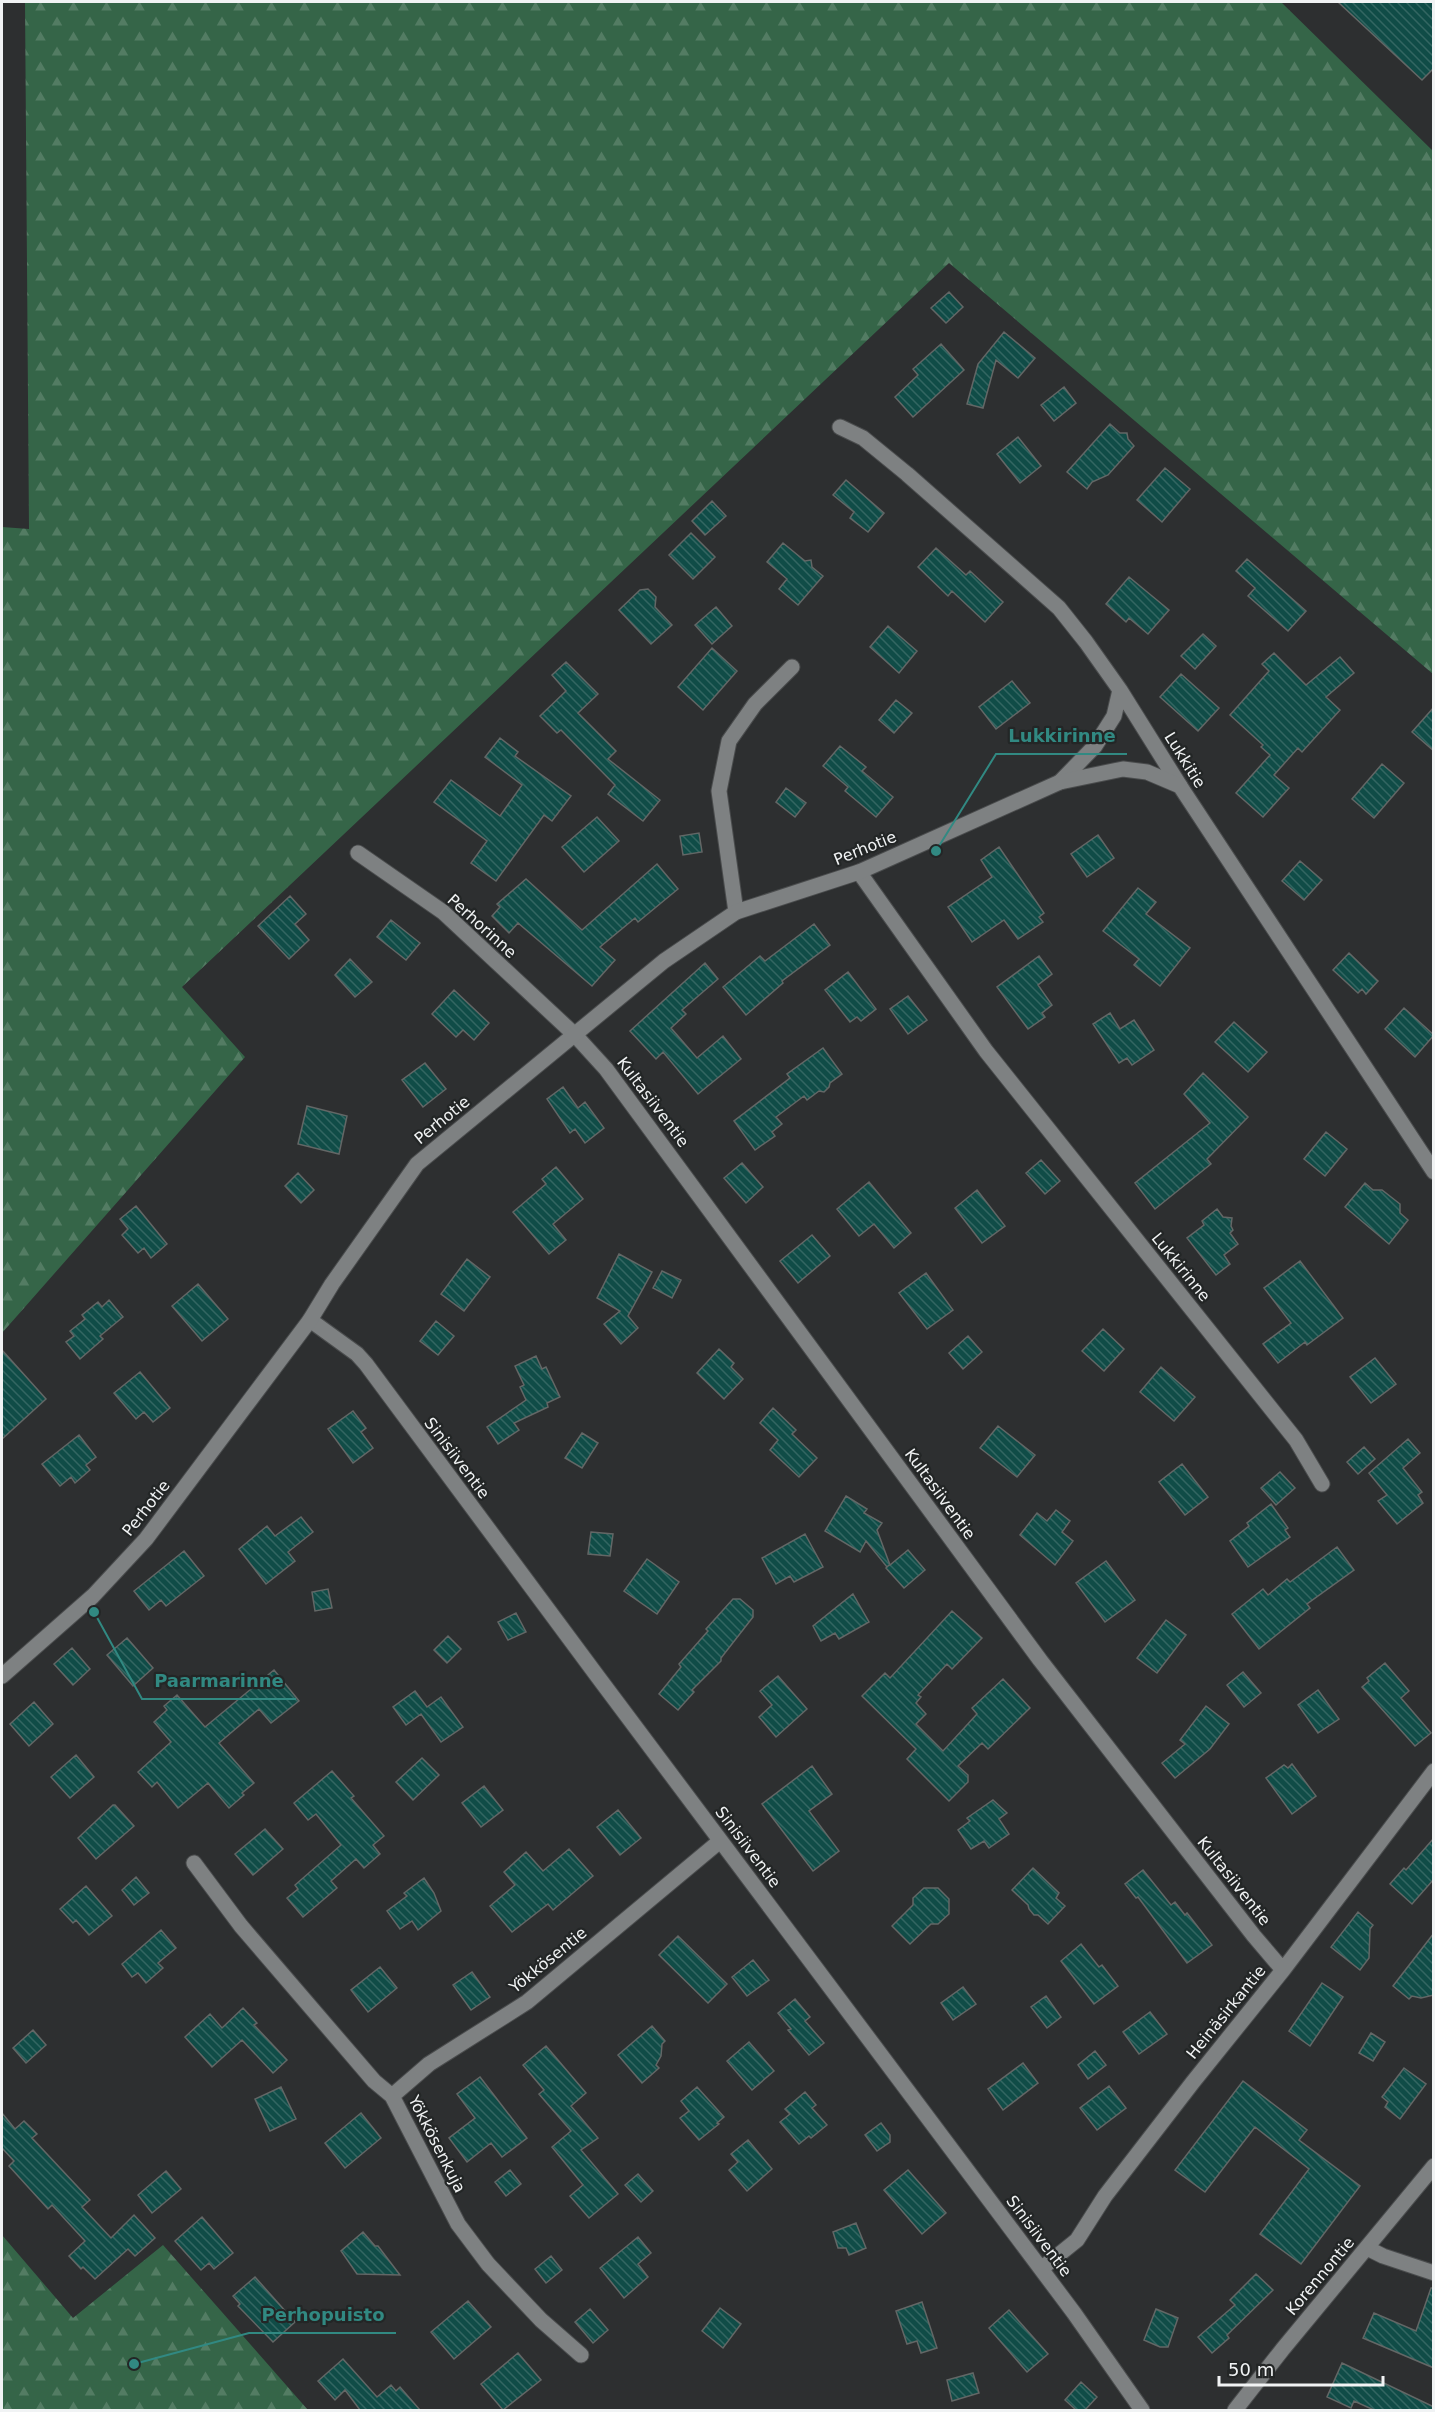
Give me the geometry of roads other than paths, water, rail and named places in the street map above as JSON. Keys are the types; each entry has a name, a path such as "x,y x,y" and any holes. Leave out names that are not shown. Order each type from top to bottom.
{"street":[{"name":"Lukkitie","path":"840,427 862,438 907,474 1059,608 1120,690 1180,786 1434,1172"},
{"path":"736,912 719,791 729,741 755,704 792,667"},
{"name":"Perhotie","path":"1060,782 1095,746 1114,716 1120,690"},
{"name":"Perhotie","path":"2,1676 93,1596 146,1539 310,1320 332,1284 417,1164 664,961 736,912 859,872 1060,782 1123,769 1147,772 1180,786"},
{"name":"Perhorinne","path":"358,853 443,912 575,1035"},
{"name":"Lukkirinne","path":"859,872 986,1051 1296,1440 1322,1484"},
{"name":"Kultasiiventie","path":"575,1035 606,1069 1040,1660 1254,1936 1283,1970"},
{"name":"Sinisiiventie","path":"310,1320 357,1354 366,1364 1041,2269 1142,2410"},
{"name":"Heinäsirkantie","path":"1041,2269 1077,2240 1119,2178 1283,1970 1434,1771"},
{"name":"Yökkösentie","path":"392,2096 429,2064 527,2002 720,1841"},
{"name":"Yökkösenkuja","path":"194,1863 241,1926 374,2081 392,2096 458,2224 488,2264 526,2304 581,2355"},
{"name":"Korennontie","path":"1235,2410 1434,2166"},
{"path":"1367,2248 1383,2256 1434,2273"}],"place":[{"name":"Lukkirinne","path":"936,851"},
{"name":"Paarmarinne","path":"94,1612"},
{"name":"Perhopuisto","path":"134,2364"}]}
